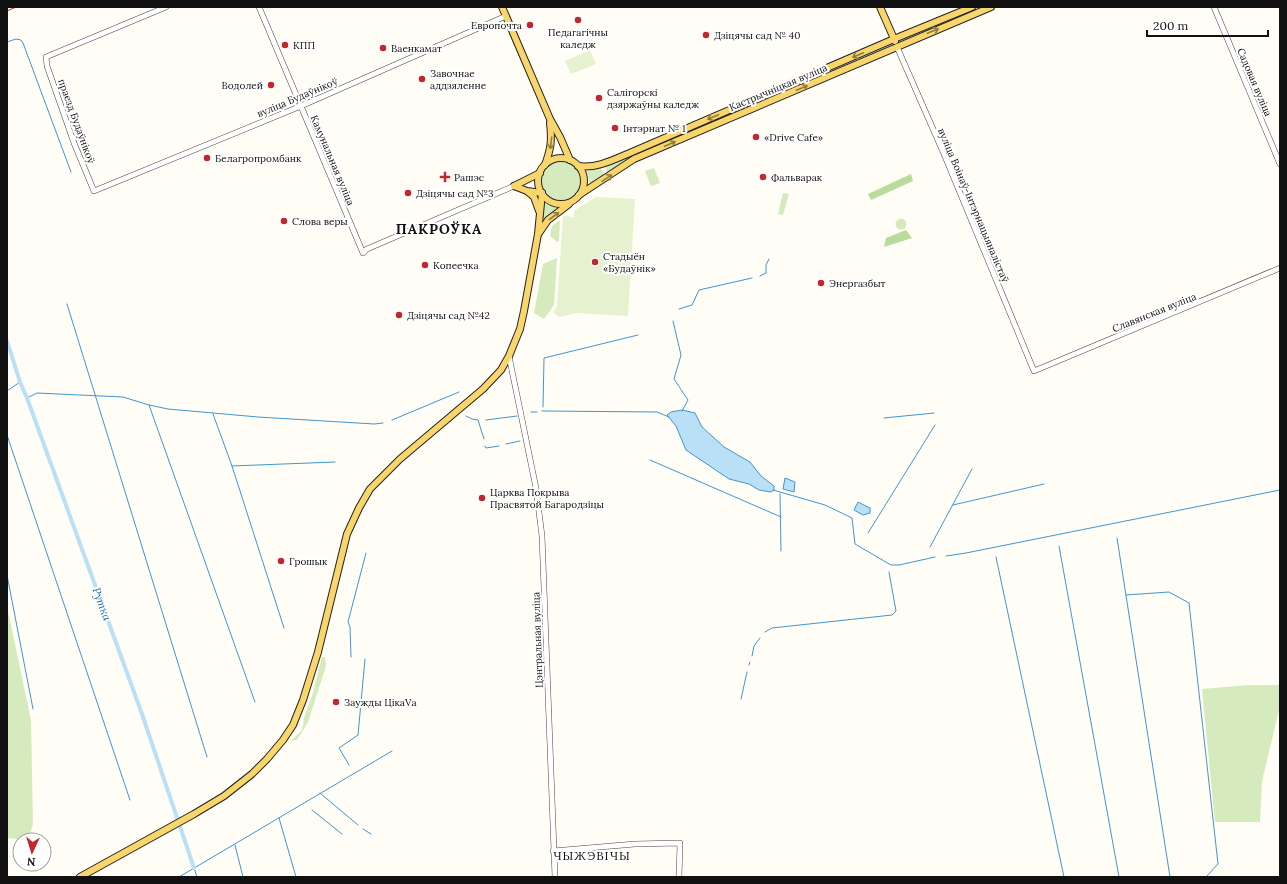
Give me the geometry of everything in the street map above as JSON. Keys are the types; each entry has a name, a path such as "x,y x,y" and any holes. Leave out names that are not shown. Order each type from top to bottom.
{"main road":[{"path":"502,7 550,119 570,160"},
{"path":"880,7 897,47"},
{"name":"Кастрычніцкая вуліца","path":"578,166 586,168 595,166 632,152 972,7"},
{"name":"Кастрычніцкая вуліца","path":"579,195 634,159 990,7"},
{"path":"550,119 552,138 551,146 545,166 540,173 538,180 539,187 547,199 553,202 560,204 574,200"},
{"path":"538,234 548,220 579,195 584,184 582,172 578,166 570,160 563,158 556,159 545,166"},
{"path":"514,186 540,173"},
{"path":"514,186 527,191 542,193"},
{"path":"527,191 534,197 540,211"},
{"path":"80,877 224,796 267,760 283,740 293,725 303,700 318,652 347,534 358,508 370,489 400,459 483,388 501,370 508,356 520,330 524,311 538,234 542,193"}],"street":[{"name":"праезд Будаўнікоў","path":"94,191 74,143 47,66 46,57 166,7"},
{"name":"Камунальная вуліца","path":"259,7 363,253 367,249 514,186"},
{"name":"Садовая вуліца","path":"1214,7 1280,164"},
{"name":"вуліца Будаўнікоў","path":"94,191 301,106 506,16"},
{"name":"вуліца Воінаў-Інтэрнацыяналістаў","path":"897,47 944,154 1034,371"},
{"name":"Славянская вуліца","path":"1034,371 1280,268"},
{"name":"Цэнтральная вуліца","path":"508,356 536,488 542,536 555,877"},
{"path":"553,851 635,844 680,843 679,877"}],"green space":[{"path":"590,50 596,64 571,74 565,61"},
{"path":"630,156 631,157 608,173 605,166"},
{"path":"561,162 574,168 580,181 574,194 561,200 548,194 542,181 548,168"},
{"path":"601,168 604,175 591,184 589,182 587,171"},
{"path":"654,168 660,183 651,186 645,171"},
{"path":"911,174 913,181 871,200 868,194"},
{"path":"783,193 789,194 783,215 778,214"},
{"name":"Стадыён «Будаўнік»","path":"596,197 635,199 628,316 577,313 559,317 553,312 557,306 563,216 574,217 574,211"},
{"path":"543,204 557,207 557,209 544,219"},
{"path":"901,218 905,220 907,224 905,228 901,230 897,228 895,224 897,220"},
{"path":"560,220 559,241 557,242 550,236 552,226"},
{"path":"906,230 912,238 884,247 886,238"},
{"path":"557,258 554,305 544,319 534,313 543,264"},
{"path":"7,606 31,720 33,824 30,832 12,832 12,838 7,838"},
{"path":"322,657 325,657 326,666 308,722 297,740 291,741 301,731 303,726"},
{"path":"1248,685 1280,685 1280,706 1262,781 1260,822 1215,822 1202,689"}],"water":[{"path":"682,410 695,413 702,427 724,447 750,462 761,476 774,486 774,490 771,492 759,490 749,484 729,479 686,450 676,426 667,415 671,412"},
{"path":"785,478 795,482 794,492 783,489"},
{"path":"858,502 870,508 870,513 863,515 854,510"}],"waterway":[{"path":"7,42 16,39 21,40 23,43 71,172"},
{"path":"760,276 766,273 766,265 769,259"},
{"path":"679,309 692,305 699,290 752,278"},
{"path":"67,304 207,757"},
{"path":"673,321 681,355 674,379 688,400 682,411"},
{"path":"543,407 544,358 638,335"},
{"name":"Рутка","path":"7,341 20,382 142,714 194,868"},
{"path":"7,391 20,382"},
{"path":"392,420 459,392"},
{"path":"27,398 37,393 123,397 168,409 258,417 374,424 383,423"},
{"path":"149,405 255,702"},
{"path":"542,411 657,412 669,417"},
{"path":"531,412 537,412"},
{"path":"884,418 934,413"},
{"path":"213,414 232,466 284,628"},
{"path":"466,416 478,420 484,439"},
{"path":"486,420 517,416"},
{"path":"868,533 935,425"},
{"path":"7,435 130,800"},
{"path":"506,444 520,441"},
{"path":"485,446 486,448 499,446"},
{"path":"650,460 781,517"},
{"path":"232,466 335,462"},
{"path":"930,547 972,469"},
{"path":"953,505 1044,484"},
{"path":"773,490 825,505 852,518 855,544 891,565 899,565 935,557"},
{"path":"946,556 1280,490"},
{"path":"780,494 781,551"},
{"path":"1117,538 1170,877"},
{"path":"1059,546 1119,877"},
{"path":"351,657 350,627 348,622 366,553"},
{"path":"996,557 1064,877"},
{"path":"765,632 772,628 892,615 896,611 889,572"},
{"path":"7,575 33,709"},
{"path":"1126,595 1169,592 1189,603 1218,864 1206,877"},
{"path":"752,656 754,646 760,638"},
{"path":"349,765 339,748 358,735 365,659"},
{"path":"741,699 747,672"},
{"path":"179,877 392,751"},
{"path":"320,793 358,825"},
{"path":"312,810 342,834"},
{"path":"279,818 296,877"},
{"path":"363,829 371,834"},
{"path":"235,845 243,877"},
{"path":"194,868 197,877"}],"railway":[{"path":"7,11 16,7"}],"place":[{"name":"Педагагічны каледж","path":"578,20"},
{"name":"Европочта","path":"530,25"},
{"name":"Дзіцячы сад № 40","path":"706,35"},
{"name":"КПП","path":"285,45"},
{"name":"Ваенкамат","path":"383,48"},
{"name":"Завочнае аддзяленне","path":"422,79"},
{"name":"Водолей","path":"271,85"},
{"name":"Салігорскі дзяржаўны каледж","path":"599,98"},
{"name":"Інтэрнат № 1","path":"615,128"},
{"name":"«Drive Cafe»","path":"756,137"},
{"name":"Белагропромбанк","path":"207,158"},
{"name":"Рашэс","path":"445,177"},
{"name":"Фальварак","path":"763,177"},
{"name":"Дзіцячы сад №3","path":"408,193"},
{"name":"Слова веры","path":"284,221"},
{"name":"Стадыён «Будаўнік»","path":"595,262"},
{"name":"Копеечка","path":"425,265"},
{"name":"Энергазбыт","path":"821,283"},
{"name":"Дзіцячы сад №42","path":"399,315"},
{"name":"Царква Покрыва Прасвятой Багародзіцы","path":"482,498"},
{"name":"Грошык","path":"281,561"},
{"name":"Заужды ЦікаVа","path":"336,702"}],"district":[{"name":"ПАКРОЎКА","path":"439,229"},
{"name":"ЧЫЖЭВІЧЫ","path":"592,856"}]}
